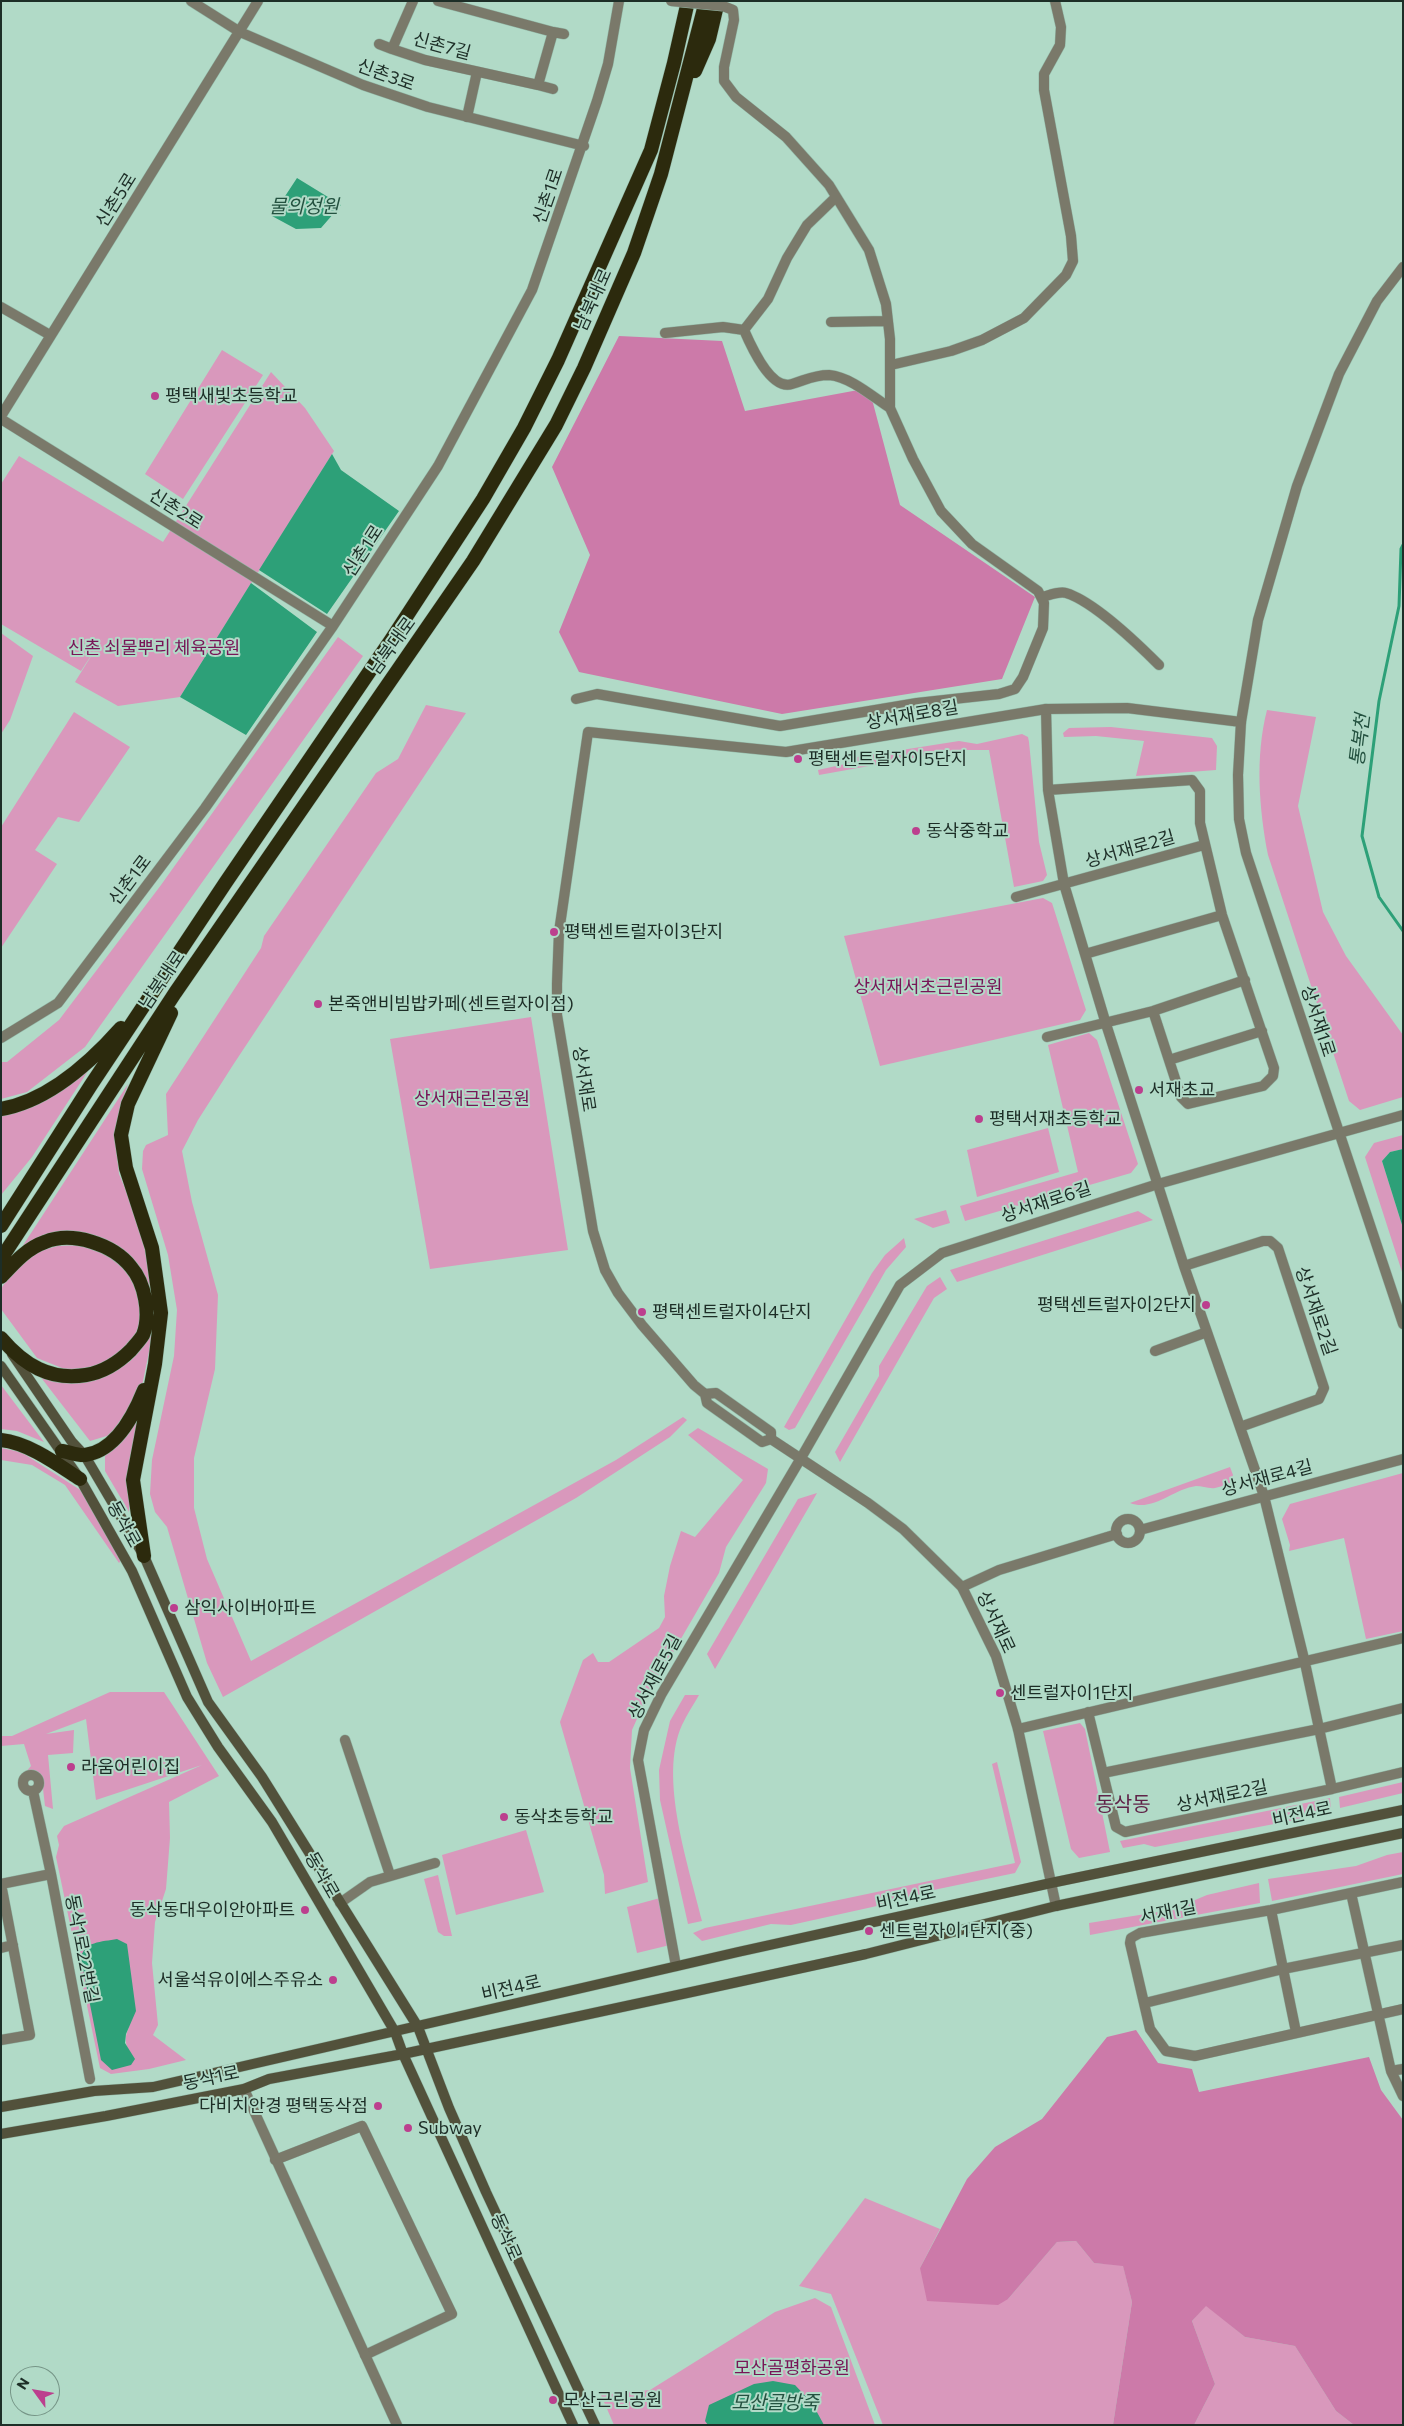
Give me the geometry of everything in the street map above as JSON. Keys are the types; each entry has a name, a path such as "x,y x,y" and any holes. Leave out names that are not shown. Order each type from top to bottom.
{"highway":[{"path":"663,106 661,88 678,1"},
{"name":"남북대로","path":"3,1222 155,991 391,640 483,499 520,436 558,360 651,150 688,1"},
{"name":"남북대로","path":"1,1259 175,994 458,584 522,485 556,425 584,368 634,253 661,174 706,1"},
{"path":"684,91 707,45 720,3"},
{"path":"1,1109 39,1098 80,1067 110,1040 155,991"},
{"path":"144,1556 132,1480 155,1364 161,1313 152,1248 126,1168 121,1136 128,1104 170,1017 175,994"},
{"path":"1,1277 20,1256 45,1241 72,1238 87,1241 112,1251 131,1266 140,1283 146,1303 142,1336 122,1360 100,1373 70,1378 48,1375 31,1365 1,1338"},
{"path":"62,1451 85,1456 104,1448 127,1425 140,1402 155,1364"},
{"path":"1,1440 9,1441 46,1457 80,1479"}],"main road":[{"name":"동삭로","path":"1,1338 72,1442 85,1456 144,1556 208,1702 262,1777 418,2027 449,2108 486,2192 595,2425"},
{"name":"동삭로","path":"1,1366 80,1479 132,1571 187,1697 218,1747 272,1822 395,2032 403,2054 573,2425"},
{"name":"비전4로","path":"418,2027 676,1966 1051,1883 1403,1810"},
{"path":"426,2049 866,1954 1056,1906 1403,1833"},
{"name":"동삭1로","path":"1,2107 94,2092 153,2087 418,2027"},
{"name":"동삭1로","path":"1,2134 244,2089 269,2079 426,2049"}],"street":[{"name":"신촌3로","path":"192,1 240,32 363,85 428,107 584,146"},
{"name":"신촌5로","path":"1,417 258,1"},
{"name":"신촌7길","path":"413,1 392,49 425,60 553,89"},
{"path":"438,1 564,34"},
{"name":"신촌1로","path":"1,1038 58,1003 205,808 333,626 438,466 532,290 584,146 608,64 619,1"},
{"path":"576,700 596,694 780,726 917,703 999,694 1015,689 1023,677 1043,628 1043,597 1038,591 972,544 941,511 913,459 890,408 891,365 886,304 869,250 829,185 786,137 736,97 724,81 724,67 734,20 733,10 720,3 671,1"},
{"path":"891,365 951,351 1001,332 1024,318 1066,276 1074,261 1044,90 1044,74 1060,45 1060,27 1055,1"},
{"path":"538,85 553,32"},
{"path":"379,44 392,49"},
{"name":"신촌7길","path":"467,117 477,72"},
{"path":"744,330 768,299 787,258 807,225 836,196"},
{"name":"상서재1로","path":"1403,267 1377,301 1339,374 1297,486 1258,620 1241,722 1238,775 1239,819 1246,853 1403,1324"},
{"path":"1,307 50,335"},
{"path":"831,322 888,321"},
{"path":"665,333 723,327 744,330"},
{"path":"744,330 761,364 783,385 791,385 810,376 831,375 848,381 890,408"},
{"name":"신촌2로","path":"1,417 333,626"},
{"path":"1043,597 1064,593 1079,600 1130,636 1159,665"},
{"name":"상서재로8길","path":"588,732 786,752 1046,709 1127,708 1241,722"},
{"name":"상서재로2길","path":"1046,709 1048,790 1064,884 1106,1024 1184,1266 1264,1496 1305,1663 1332,1789"},
{"name":"상서재로","path":"588,732 559,932 556,984 558,1015 592,1231 605,1270 618,1293 642,1325 694,1385 705,1394 707,1404 762,1442 771,1439"},
{"path":"1048,790 1192,780 1200,791 1200,823 1204,845 1222,915 1274,1068 1273,1076 1263,1086 1188,1104 1181,1098 1153,1011"},
{"name":"상서재로2길","path":"1064,884 1204,845"},
{"path":"1016,897 1064,884"},
{"path":"1085,954 1222,915"},
{"path":"1047,1037 1153,1011 1245,980"},
{"path":"1169,1060 1262,1031"},
{"name":"상서재로6길","path":"801,1458 900,1285 942,1252 1158,1184 1339,1135 1403,1115"},
{"name":"상서재로2길","path":"1184,1266 1263,1241 1270,1241 1278,1248 1324,1388 1319,1399 1240,1427"},
{"path":"1155,1352 1207,1332"},
{"name":"상서재로","path":"705,1394 716,1393 771,1432 771,1439"},
{"name":"상서재로","path":"771,1439 868,1503 903,1529 962,1587 996,1656 1018,1729 1056,1906"},
{"name":"상서재로5길","path":"676,1966 638,1760 644,1730 661,1695 801,1458"},
{"name":"상서재로4길","path":"1140,1530 1403,1460"},
{"path":"1126,1520 1137,1523 1140,1530 1139,1538 1128,1543 1121,1541 1117,1534 1117,1526 1126,1520"},
{"path":"962,1587 999,1570 1117,1534"},
{"path":"1018,1729 1305,1663 1403,1638"},
{"path":"1103,1773 1319,1729 1403,1708"},
{"name":"상서재로2길","path":"1088,1712 1116,1827 1125,1832 1332,1789 1403,1772"},
{"path":"345,1740 390,1875"},
{"path":"33,1791 51,1874"},
{"name":"동삭로","path":"340,1903 370,1882 435,1863"},
{"name":"동삭1로22번길","path":"1,1884 51,1874 90,2079"},
{"name":"서재1길","path":"1145,2003 1130,1948 1131,1938 1135,1935 1271,1910 1403,1882"},
{"path":"1,1884 30,2035 1,2040"},
{"path":"1351,1892 1391,2072 1403,2096"},
{"path":"1271,1910 1296,2032"},
{"path":"1,1948 13,1945"},
{"path":"1403,1945 1283,1969 1145,2003 1150,2029 1166,2050 1195,2056 1403,2009"},
{"path":"1391,2072 1403,2069"},
{"path":"244,2089 397,2425"},
{"path":"275,2160 362,2126 452,2314 366,2355"}],"green space":[{"path":"222,350 263,375 183,499 145,474"},
{"name":"신촌 쇠물뿌리 체육공원","path":"271,372 305,408 334,451 180,697 118,706 75,682 103,637 81,671 1,624 1,484 19,456 163,542"},
{"path":"1,633 33,656 10,720 1,734"},
{"path":"338,637 363,656 85,1047 27,1092 1,1099 1,1062 7,1062 59,1020 161,885"},
{"path":"426,705 466,713 233,1065 198,1120 182,1151 192,1202 218,1295 215,1369 194,1458 194,1508 207,1559 251,1661 616,1460 683,1417 687,1420 670,1437 576,1498 223,1697 207,1663 167,1527 155,1512 150,1494 152,1460 174,1356 177,1310 168,1255 142,1169 143,1151 146,1145 168,1135 166,1094 261,948 264,936 376,773 398,759"},
{"path":"1267,710 1316,717 1298,806 1323,912 1346,956 1403,1035 1403,1097 1360,1110 1349,1101 1268,855 1262,819 1260,782 1261,746"},
{"path":"74,712 130,747 79,822 58,817 35,850 57,864 1,948 1,827"},
{"path":"1111,727 1212,738 1217,746 1216,770 1136,776 1144,741 1096,736 1064,737 1063,733 1069,728"},
{"path":"1022,734 1028,737 1029,742 1039,842 1047,875 1043,881 1014,887 989,750 958,750 819,775 818,770 845,764 857,757 959,741 977,744"},
{"name":"상서재서초근린공원","path":"1043,898 1052,903 1086,1010 1080,1020 880,1066 844,936"},
{"name":"상서재근린공원","path":"531,1017 568,1250 430,1269 390,1039"},
{"path":"1089,1033 1097,1040 1138,1164 1131,1173 965,1221 960,1206 1078,1172 1048,1045"},
{"path":"90,1068 32,1157 1,1195 1,1116 40,1099"},
{"path":"128,1084 121,1105 115,1139 119,1174 135,1212 144,1245 155,1305 151,1342 141,1391 110,1435 90,1441 36,1371 118,1367 123,1366 134,1358 142,1347 147,1334 149,1320 150,1305 144,1278 139,1266 125,1253 104,1241 80,1234 61,1232 50,1234 20,1250"},
{"path":"1048,1128 1059,1172 977,1197 967,1150"},
{"path":"1403,1135 1403,1149 1390,1152 1382,1161 1403,1228 1403,1275 1365,1157 1374,1143"},
{"path":"946,1210 950,1223 933,1228 914,1219"},
{"path":"1138,1211 1153,1220 957,1282 950,1270"},
{"path":"904,1238 906,1247 886,1270 795,1428 789,1430 784,1427 872,1273 885,1255"},
{"path":"78,1245 103,1251 125,1268 141,1298 140,1322 134,1338 119,1354 101,1367 67,1370 37,1358 1,1309 1,1289 10,1274 38,1252 57,1246"},
{"path":"940,1277 947,1289 934,1298 840,1462 835,1452 879,1376 879,1366 927,1286"},
{"path":"1,1385 44,1442 17,1431 1,1429"},
{"path":"138,1419 129,1464 129,1512 105,1471 105,1456 121,1442"},
{"path":"698,1428 768,1469 766,1483 726,1547 719,1573 645,1701 632,1730 630,1768 648,1882 605,1894 604,1875 560,1722 583,1660 593,1653 598,1662 609,1662 659,1628 665,1617 664,1596 670,1566 681,1531 695,1537 743,1480 688,1435"},
{"path":"1,1448 21,1452 82,1491 122,1559 119,1563 65,1485 32,1465 1,1460"},
{"path":"1230,1467 1233,1475 1230,1483 1222,1486 1213,1488 1196,1486 1188,1488 1147,1505 1130,1503"},
{"path":"1403,1473 1403,1631 1366,1639 1344,1538 1289,1551 1290,1545 1282,1519 1290,1504"},
{"path":"817,1493 715,1669 707,1654 798,1499"},
{"path":"110,1692 164,1692 219,1776 169,1802 170,1838 166,1889 155,1922 152,1963 158,2025 153,2035 186,2060 149,2069 111,2074 100,2068 56,1857 59,1845 57,1836 64,1826 202,1765 96,1800 86,1719 46,1734 74,1730 73,1753 48,1755 53,1809 45,1806 42,1780 31,1773 24,1774 31,1766 24,1744 1,1746 1,1736 12,1736","holes":["129,2027 126,2044 134,2059 101,2060"]},
{"path":"685,1695 699,1695 682,1725 675,1746 673,1770 674,1796 684,1849 702,1921 688,1924 660,1800 659,1770 670,1721"},
{"path":"1080,1723 1085,1729 1110,1852 1079,1858 1071,1849 1043,1731"},
{"path":"997,1762 1021,1862 1015,1873 924,1892 913,1898 791,1925 771,1924 702,1941 693,1933 705,1928 1015,1863 992,1764"},
{"path":"1403,1782 1403,1793 1340,1808 1339,1797"},
{"path":"1330,1798 1331,1813 1155,1847 1144,1844 1123,1848 1120,1841"},
{"path":"526,1830 544,1892 456,1915 442,1855"},
{"path":"1403,1852 1403,1874 1272,1901 1268,1879 1356,1866 1387,1855"},
{"path":"438,1875 452,1936 444,1936 438,1932 424,1879"},
{"path":"1259,1883 1260,1903 1090,1935 1089,1923 1171,1910 1207,1895"},
{"path":"660,1898 670,1945 637,1953 627,1907"},
{"path":"865,2198 940,2229 920,2268 1008,2299 1057,2242 1076,2241 1094,2263 1123,2265 1132,2302 1113,2425 883,2425 831,2294 799,2286"},
{"name":"모산골평화공원","path":"815,2298 831,2307 875,2425 614,2425 601,2395 650,2390 775,2312"},
{"path":"1206,2305 1245,2337 1295,2346 1336,2411 1354,2425 1194,2425 1215,2384 1192,2321"}],"shaded area":[{"path":"619,336 722,341 745,411 869,388 900,505 1035,597 1002,679 782,714 579,672 559,632 590,555 552,467"},
{"path":"1136,2030 1158,2063 1192,2069 1199,2092 1369,2057 1381,2090 1403,2120 1403,2425 1354,2425 1336,2411 1295,2346 1245,2337 1206,2306 1192,2321 1215,2384 1194,2425 1113,2425 1132,2302 1123,2266 1094,2263 1076,2241 1057,2242 1008,2299 998,2305 927,2301 920,2268 967,2179 995,2147 1042,2119 1107,2037"}],"water":[{"name":"물의정원","path":"297,178 341,205 321,228 296,229 272,216"},
{"path":"332,454 341,470 399,511 327,614 259,570"},
{"path":"251,583 317,632 246,735 180,697"},
{"path":"1403,1149 1403,1228 1382,1161 1390,1152"},
{"path":"117,1939 127,1944 136,2011 126,2034 125,2043 135,2059 131,2065 112,2070 101,2060 81,1959 85,1949 94,1943"},
{"name":"모산골방죽","path":"773,2381 795,2385 812,2403 824,2425 708,2425 705,2421 709,2405 754,2384"}],"waterway":[{"name":"통복천","path":"1403,545 1401,549 1399,606 1379,701 1362,836 1379,897 1403,931"}],"place":[{"name":"평택새빛초등학교","path":"155,396"},
{"name":"평택센트럴자이5단지","path":"798,759"},
{"name":"동삭중학교","path":"916,831"},
{"name":"평택센트럴자이3단지","path":"554,932"},
{"name":"본죽앤비빔밥카페(센트럴자이점)","path":"318,1004"},
{"name":"서재초교","path":"1139,1090"},
{"name":"평택서재초등학교","path":"979,1119"},
{"name":"평택센트럴자이2단지","path":"1206,1305"},
{"name":"평택센트럴자이4단지","path":"642,1312"},
{"name":"삼익사이버아파트","path":"174,1608"},
{"name":"센트럴자이1단지","path":"1000,1693"},
{"name":"라움어린이집","path":"71,1767"},
{"name":"동삭초등학교","path":"504,1817"},
{"name":"동삭동대우이안아파트","path":"305,1910"},
{"name":"센트럴자이1단지(중)","path":"869,1931"},
{"name":"서울석유이에스주유소","path":"333,1980"},
{"name":"다비치안경 평택동삭점","path":"378,2106"},
{"name":"Subway","path":"408,2128"},
{"name":"모산근린공원","path":"553,2400"}],"district":[{"name":"동삭동","path":"1123,1804"}]}
